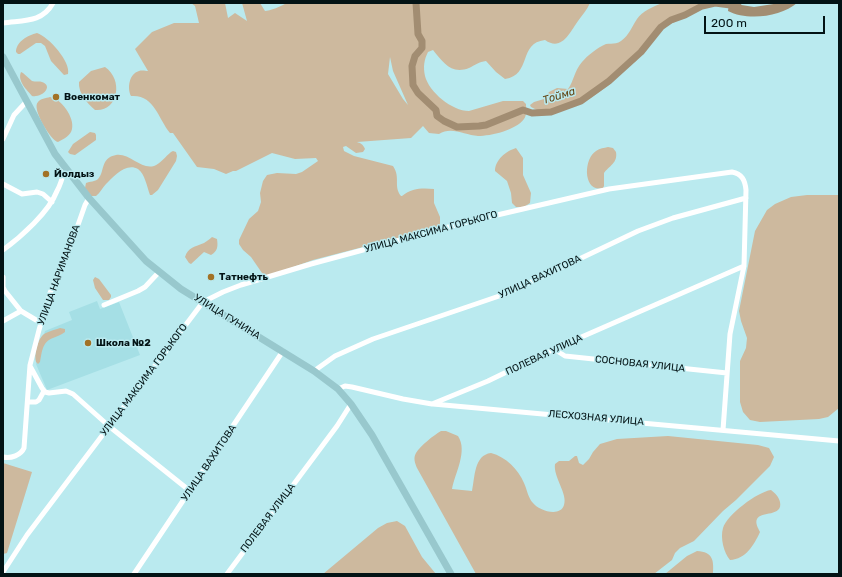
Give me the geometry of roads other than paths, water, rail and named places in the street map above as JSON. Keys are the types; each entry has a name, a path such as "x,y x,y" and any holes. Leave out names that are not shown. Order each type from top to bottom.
{"main road":[{"name":"УЛИЦА ГУНИНА","path":"3,57 55,154 90,198 133,247 159,272 181,289 283,351 338,388 376,442 451,574"}],"street":[{"path":"3,22 35,19 45,14 53,3"},
{"path":"3,139 14,116 27,102"},
{"path":"3,250 30,227 52,202 65,168"},
{"name":"УЛИЦА МАКСИМА ГОРЬКОГО","path":"3,572 27,535 203,302 241,285 311,264 467,222 610,189 732,172 739,174 744,180 746,198 744,266 730,334 722,430"},
{"path":"3,184 22,194 37,192 43,194 52,202"},
{"name":"УЛИЦА НАРИМАНОВА","path":"3,456 8,458 15,456 22,452 24,448 30,365 41,323 50,293 72,242 85,205 90,198"},
{"name":"УЛИЦА ВАХИТОВА","path":"314,371 335,356 373,339 508,293 638,231 673,218 746,198"},
{"name":"ПОЛЕВАЯ УЛИЦА","path":"432,404 488,381 554,350 744,266"},
{"path":"104,305 138,291 159,272"},
{"path":"3,277 3,287 21,311 41,323"},
{"path":"3,321 21,311"},
{"name":"СОСНОВАЯ УЛИЦА","path":"554,350 566,356 727,373"},
{"name":"УЛИЦА ВАХИТОВА","path":"134,574 283,351"},
{"path":"30,365 44,391 49,393 66,391 73,394 150,461 190,491"},
{"path":"338,388 345,386 352,387 432,404"},
{"path":"28,402 36,402 39,400 44,391"},
{"name":"ПОЛЕВАЯ УЛИЦА","path":"227,574 337,426 350,404"},
{"name":"ЛЕСХОЗНАЯ УЛИЦА","path":"432,404 839,441"}],"waterway":[{"name":"Тойма","path":"416,3 418,34 422,41 422,48 415,56 412,66 413,85 418,93 436,110 437,116 457,127 486,125 523,110 532,113 551,112 581,101 609,81 641,52 661,27 671,20 685,15 702,6 715,3 738,6"}],"place":[{"name":"Военкомат","path":"56,97"},
{"name":"Йолдыз","path":"46,174"},
{"name":"Татнефть","path":"211,277"},
{"name":"Школа №2","path":"88,343"}]}
